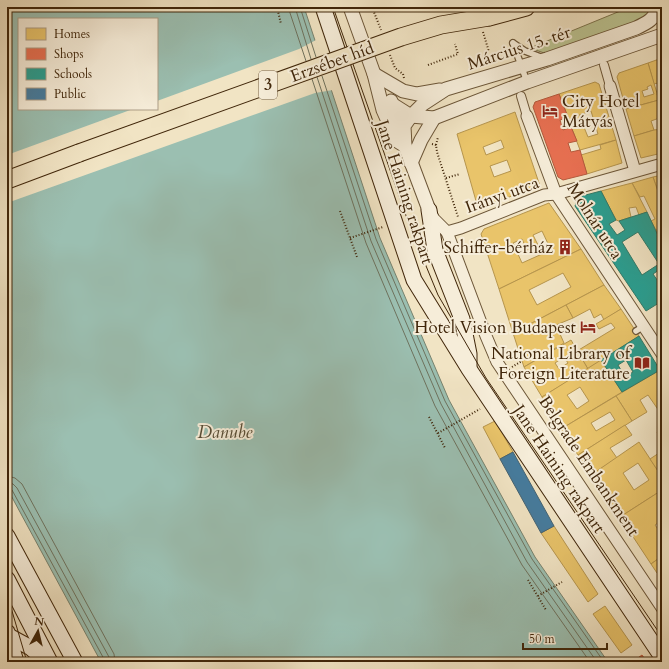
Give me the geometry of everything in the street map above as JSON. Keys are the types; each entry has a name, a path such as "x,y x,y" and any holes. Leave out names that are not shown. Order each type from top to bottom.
{"main road":[{"name":"Jane Haining rakpart","path":"323,7 414,280 469,369 662,656"},
{"name":"Erzsébet híd","path":"7,180 401,37 442,25 489,17 526,7"},
{"path":"429,210 435,250 462,319 469,354 469,369"},
{"path":"7,536 75,662"},
{"path":"7,579 48,662"},
{"path":"7,634 31,648 48,662"},
{"path":"7,634 16,662"}],"street":[{"name":"Belgrade Embankment","path":"350,7 374,74 383,110 396,141 405,146"},
{"name":"Március 15. tér","path":"405,146 404,126 411,116 423,104 446,89 547,59 649,23 656,14 658,7"},
{"name":"Március 15. tér","path":"392,104 411,116 434,118 527,82 602,60 662,35"},
{"path":"602,60 635,171"},
{"name":"Belgrade Embankment","path":"374,74 392,104 405,146 429,210 434,219 447,232 489,343 498,362 662,608"},
{"path":"374,74 403,91 416,94 446,89"},
{"name":"Molnár utca","path":"521,96 556,194 640,328 662,354"},
{"path":"411,163 421,140 434,118"},
{"name":"Irányi utca","path":"447,232 461,228 544,195 556,194 662,164"}],"lane":[{"path":"527,82 513,42 525,51 547,59"}],"path":[{"path":"276,7 281,24"},
{"path":"376,8 380,7"},
{"path":"428,65 458,54 455,44"},
{"path":"421,140 436,145 461,228"},
{"path":"446,178 460,174"},
{"path":"340,211 357,257"},
{"path":"350,238 387,226"},
{"path":"438,433 468,416"},
{"path":"429,417 446,448"},
{"path":"528,580 546,610"},
{"path":"538,596 562,582"}],"green space":[{"path":"630,7 650,7 649,14 644,19 547,54 530,48"}],"water":[{"name":"Danube","path":"7,7 304,7 380,238 449,400 535,557 608,662 101,662 7,488"}],"pier":[{"path":"316,40 333,90 315,93 7,203 7,155 130,110 158,110 158,101 299,49"}],"building: Homes":[{"path":"662,58 662,82 654,84 648,63"},
{"path":"648,63 659,100 626,109 617,77 619,73","holes":["651,85 654,94 644,97 642,91 648,89 647,87"]},
{"path":"595,82 599,84 616,140 580,150 559,94","holes":["591,111 598,134 588,137 579,115"]},
{"path":"662,93 662,108 657,94"},
{"path":"659,100 662,108 662,117 651,121 654,130 634,136 626,109"},
{"path":"515,112 540,186 478,208 457,134","holes":["501,140 504,148 486,155 483,147","507,160 511,171 494,177 490,166"]},
{"path":"662,129 662,153 641,158 634,136"},
{"path":"616,140 622,163 587,174 581,155 601,149 600,145"},
{"path":"662,175 662,203 653,177"},
{"path":"653,177 662,203 662,229 656,230 651,221 655,219 644,196 640,197 632,183"},
{"path":"632,183 647,212 639,215 636,207 629,208 631,217 619,221 616,220 601,191"},
{"name":"Schiffer-bérház","path":"549,203 581,249 499,289 481,234 484,229","holes":["542,231 551,250 522,263 513,243 522,239 527,250 538,245 533,235"]},
{"path":"662,229 662,244 656,230"},
{"path":"581,249 604,285 513,333 499,289","holes":["563,273 571,287 537,305 529,290"]},
{"path":"604,285 621,309 604,320 601,314 594,318 590,309 573,318 566,305"},
{"path":"566,305 573,318 556,325 564,343 524,367 513,333"},
{"path":"621,309 639,336 588,369 577,351 615,328 611,323 599,329 596,324"},
{"path":"571,340 588,369 542,397 524,367","holes":["564,357 568,363 559,369 555,363"]},
{"path":"601,360 622,392 561,429 542,397","holes":["580,387 589,401 577,409 567,395"]},
{"path":"660,370 662,372 662,405 657,408 648,395 640,400 647,412 632,421 616,396"},
{"path":"616,396 632,421 578,455 561,429","holes":["610,412 615,420 596,431 591,423"]},
{"path":"662,405 662,416 657,408"},
{"path":"495,421 513,452 500,459 483,427"},
{"path":"625,425 632,435 610,448 617,458 591,475 578,455"},
{"path":"662,430 662,440 657,432"},
{"path":"639,442 662,477 662,490 620,517 591,475","holes":["638,463 649,480 634,490 623,473"]},
{"path":"662,451 662,477 650,459"},
{"path":"662,490 662,520 655,525 662,535 662,556 651,564 620,517"},
{"path":"554,526 598,594 588,602 541,533"},
{"path":"662,556 662,569 657,573 651,564"},
{"path":"605,606 632,645 621,653 593,614"}],"building: Shops":[{"path":"559,94 568,117 560,120 563,130 571,127 577,141 568,143 571,152 580,150 587,174 563,180 558,177 533,107 535,102"},
{"path":"642,655 647,662 632,662"}],"building: Schools":[{"path":"601,191 616,220 609,224 617,235 625,230 619,221 647,212 662,244 662,268 653,274 662,287 662,301 646,311 575,206 578,197","holes":["638,232 659,264 642,275 622,242"]},
{"name":"National Library of Foreign Literature","path":"639,336 660,370 622,392 601,360","holes":["626,360 633,372 625,377 618,365"]}],"building: Public":[{"path":"513,452 554,526 541,533 500,459"}],"tram line":[{"path":"333,7 410,227 438,295 486,378 662,637"},
{"path":"7,594 27,662"}],"place":[{"name":"City Hotel Mátyás","path":"550,111"},
{"name":"Schiffer-bérház","path":"565,247"},
{"name":"Hotel Vision Budapest","path":"588,327"},
{"name":"National Library of Foreign Literature","path":"642,363"}]}
